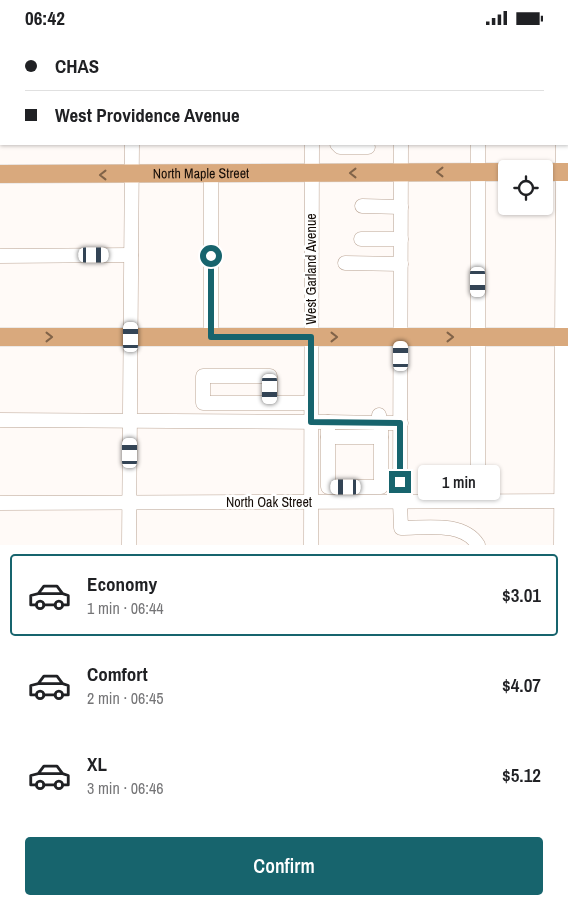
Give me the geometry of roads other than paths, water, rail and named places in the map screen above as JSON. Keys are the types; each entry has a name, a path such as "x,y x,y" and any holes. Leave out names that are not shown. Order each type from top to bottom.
{"main road":[{"name":"North Maple Street","path":"0,174 132,175 498,172"},
{"path":"553,172 566,172"},
{"path":"0,337 565,337"}],"street":[{"path":"129,545 132,145"},
{"name":"West Garland Avenue","path":"311,545 312,145"},
{"path":"339,145 340,147 368,147"},
{"path":"401,145 401,528 454,529 469,535 478,545"},
{"path":"478,145 478,501"},
{"path":"562,545 565,501 566,172 564,145"},
{"path":"211,174 211,337"},
{"path":"362,206 401,207"},
{"path":"361,239 401,239"},
{"path":"0,256 132,255"},
{"path":"345,263 401,263"},
{"path":"270,403 270,376 203,376 203,403 270,403 311,403"},
{"path":"0,420 328,422 380,425"},
{"path":"328,422 328,487 381,487 380,425"},
{"path":"328,437 380,425 400,423"},
{"name":"North Oak Street","path":"0,503 565,501"}]}
